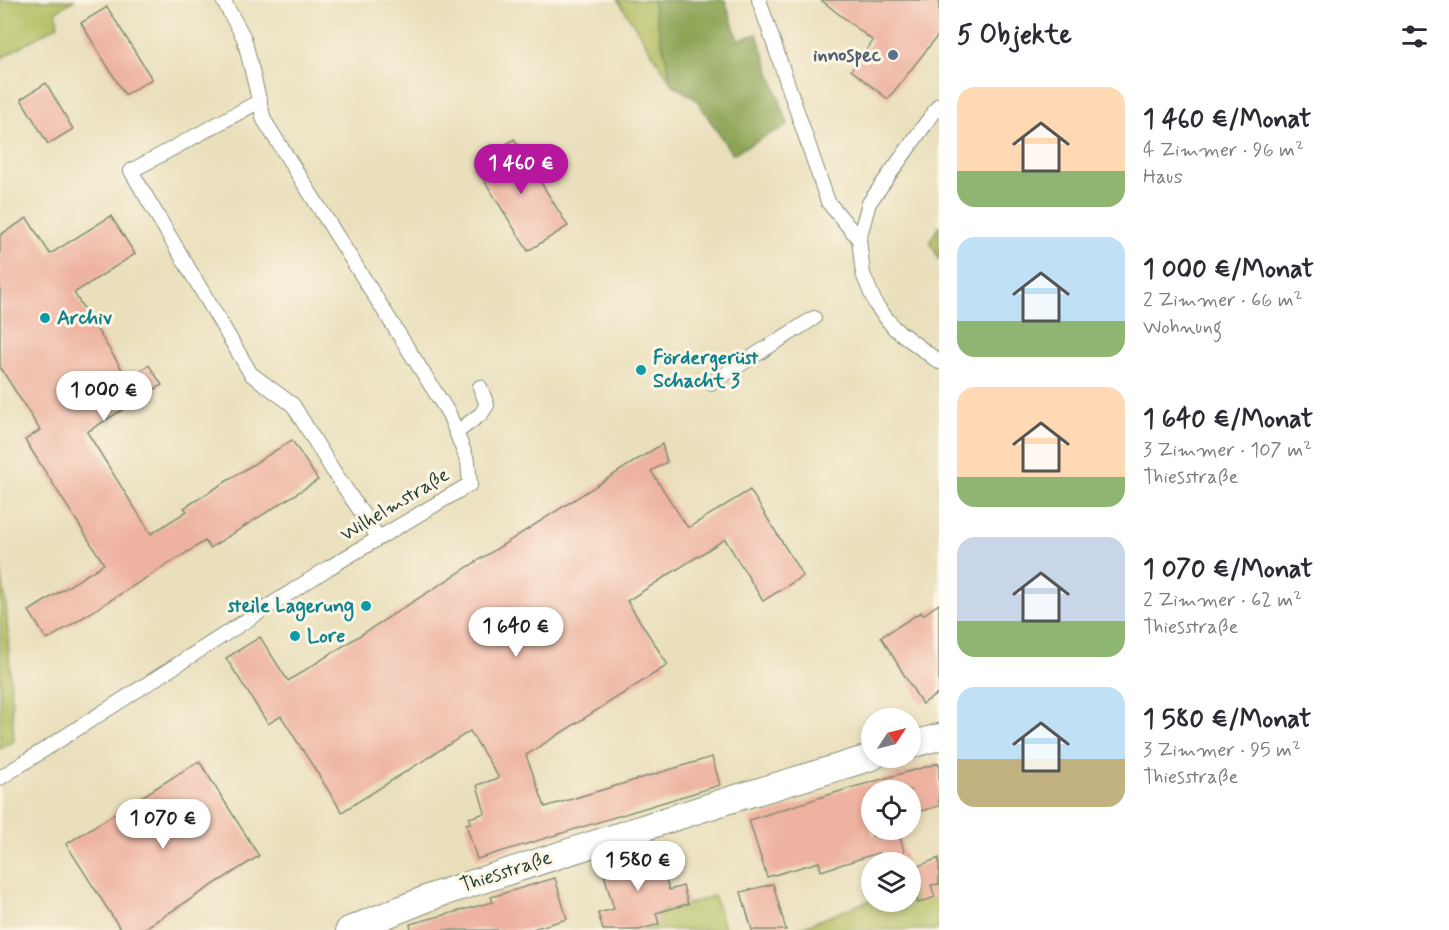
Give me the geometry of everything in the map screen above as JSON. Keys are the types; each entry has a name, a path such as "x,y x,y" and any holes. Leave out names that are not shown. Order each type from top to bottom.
{"street":[{"path":"921,742 939,736"},
{"name":"Thiesstraße","path":"349,930 436,894 861,760"}],"lane":[{"name":"Wilhelmstraße","path":"0,778 378,537 470,484 468,462 457,432 442,404 264,120 244,38 223,0"},
{"path":"759,0 828,202 859,239"},
{"path":"260,101 131,171 251,374 293,405 332,470 378,537"},
{"path":"939,105 869,203 859,239 863,274 876,305 894,328 939,362"},
{"path":"711,383 814,318"},
{"path":"457,432 481,414 487,405 480,387"}],"green space":[{"path":"0,0 74,0 56,11 58,25 0,59"},
{"path":"618,0 652,0 672,84"},
{"path":"652,0 725,0 738,40 757,34 788,125 732,154 697,100 672,84"},
{"path":"939,226 939,260 930,241"},
{"path":"0,566 6,605 14,741 0,749"},
{"path":"939,874 939,930 794,930 861,904 861,912 921,912 921,881"},
{"path":"714,896 725,930 639,930 636,920"}],"building":[{"name":"innospec","path":"821,0 939,0 939,34 888,99 851,70 873,41"},
{"path":"107,7 152,79 125,95 81,23"},
{"path":"46,83 73,129 48,144 21,99"},
{"path":"514,139 568,226 528,251 474,164"},
{"path":"111,216 135,254 74,293 128,379 149,365 162,385 87,432 151,534 187,511 184,508 292,440 318,480 210,548 205,541 47,640 29,611 104,564 25,440 40,430 0,367 0,235 27,218 50,254"},
{"path":"662,444 667,462 651,471 688,528 750,490 803,576 763,601 725,539 627,601 668,665 526,755 545,807 712,757 720,785 477,859 466,824 470,823 469,818 485,813 477,785 499,778 470,731 342,812 281,716 268,724 226,658 260,637 288,681"},
{"path":"939,604 939,693 922,704 881,637 921,612 923,615"},
{"path":"199,761 259,856 142,930 121,930 66,844"},
{"path":"939,763 939,806 921,811 921,780 879,780"},
{"path":"861,785 861,840 901,840 904,852 861,852 861,858 821,871 819,862 767,877 749,820"},
{"path":"656,848 669,890 683,886 688,904 656,913 659,924 639,930 603,930 598,913 614,909 601,864"},
{"path":"939,858 939,884 931,885 935,897 921,902 921,865"},
{"path":"555,878 567,919 529,930 411,930 410,924 493,902 491,897"},
{"path":"773,884 786,930 752,930 741,892"}],"place":[{"name":"innospec","path":"893,55"},
{"name":"Archiv","path":"45,318"},
{"name":"Fördergerüst Schacht 3","path":"641,370"},
{"name":"steile Lagerung","path":"366,606"},
{"name":"Lore","path":"295,636"}]}
